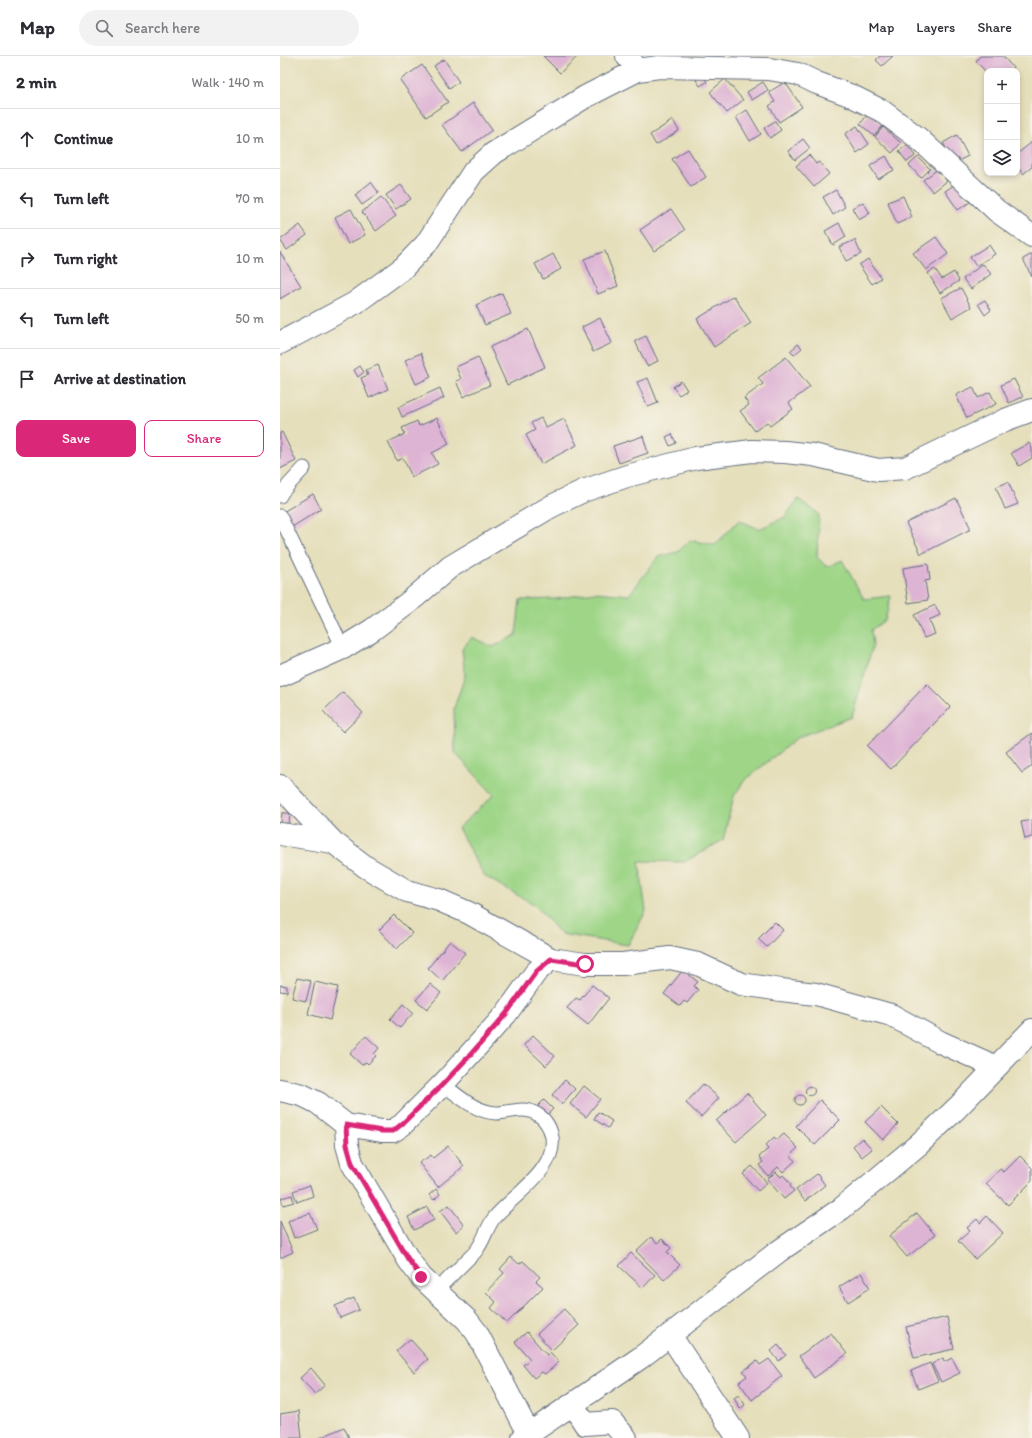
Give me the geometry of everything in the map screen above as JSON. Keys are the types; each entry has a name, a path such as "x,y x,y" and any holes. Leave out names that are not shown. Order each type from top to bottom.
{"street":[{"path":"280,343 354,303 403,268 426,244 474,171 494,153 585,96 633,63 659,66 713,62 770,69 798,74 852,96 882,111 918,138 997,211 1032,236"},
{"path":"280,676 343,648 372,630 402,608 450,567 550,507 583,491 627,476 696,458 752,451 812,455 878,470 905,468 959,444 1005,420 1032,410"},
{"path":"280,786 333,842 366,867 407,891 439,900 469,913 551,959 585,964 623,964 670,958 698,964 740,984 816,994 891,1015 940,1042 996,1067"},
{"path":"280,834 333,842"},
{"path":"280,1090 302,1095 318,1103 346,1125 382,1131 393,1131 443,1084 506,1014 536,972 551,959"},
{"path":"346,1125 347,1145 352,1163 408,1259 421,1277 467,1320 476,1333 526,1436 640,1358 779,1251 841,1209 918,1145 958,1107 1032,1030"},
{"path":"670,1335 738,1438"},
{"path":"573,1405 585,1424 612,1422 626,1438"}],"lane":[{"path":"280,496 304,468"},
{"path":"280,516 343,648"},
{"path":"436,1292 478,1249 487,1227 495,1217 546,1164 552,1152 553,1141 551,1129 544,1120 534,1113 520,1110 496,1113 480,1110 443,1084"}],"green space":[{"path":"798,499 819,514 817,557 827,567 842,560 864,599 891,596 885,620 871,630 873,645 852,717 798,737 744,781 734,796 723,840 684,862 639,861 646,911 628,945 561,934 535,905 484,876 458,828 494,795 455,753 454,708 465,676 462,649 472,637 493,647 516,635 520,600 557,599 594,592 629,595 658,557 678,552 690,540 715,545 739,520 759,529 785,517"}],"building":[{"path":"543,56 578,56 560,73"},
{"path":"880,56 893,56 882,66 876,60"},
{"path":"980,56 1003,56 1013,68 984,68 984,70 976,61"},
{"path":"444,59 459,82 449,88 434,66"},
{"path":"422,65 448,102 426,117 400,80"},
{"path":"703,75 707,82 700,86 696,80"},
{"path":"725,79 743,100 727,113 710,92"},
{"path":"763,82 768,90 752,100 747,92"},
{"path":"785,82 802,107 779,122 769,106 775,102 769,92"},
{"path":"473,103 492,130 462,152 442,125"},
{"path":"747,110 761,134 750,141 736,117"},
{"path":"869,113 883,126 874,136 860,124"},
{"path":"673,120 679,131 656,145 650,135"},
{"path":"775,121 781,130 770,138 764,128"},
{"path":"857,126 869,144 857,153 845,134"},
{"path":"883,127 901,143 892,153 875,137"},
{"path":"957,135 968,156 954,163 943,143"},
{"path":"803,139 810,148 795,160 788,151"},
{"path":"1032,142 1032,167 1023,174 1020,170 1020,152"},
{"path":"907,145 915,156 907,162 899,151"},
{"path":"688,149 706,177 691,187 672,159"},
{"path":"809,155 816,164 819,162 829,174 814,187 796,166"},
{"path":"886,156 894,170 878,179 870,166"},
{"path":"918,157 930,169 921,178 909,165"},
{"path":"938,169 947,181 933,192 923,180"},
{"path":"371,182 379,193 362,205 355,195"},
{"path":"957,183 970,202 958,210 945,191"},
{"path":"401,185 411,199 396,209 386,195"},
{"path":"836,190 845,207 833,215 823,197"},
{"path":"903,196 912,217 897,224 888,202"},
{"path":"381,197 396,216 376,231 362,212"},
{"path":"863,202 870,213 859,220 852,208"},
{"path":"351,209 365,235 348,244 335,217"},
{"path":"671,209 685,230 654,251 640,230"},
{"path":"839,223 846,237 833,245 825,231"},
{"path":"300,225 307,235 287,250 280,240"},
{"path":"936,237 948,254 926,270 913,253"},
{"path":"855,240 861,254 846,261 839,247"},
{"path":"989,245 995,254 976,266 970,257"},
{"path":"605,251 618,286 598,294 584,259"},
{"path":"280,252 301,286 280,299"},
{"path":"553,254 561,269 543,279 535,264"},
{"path":"1032,254 1032,277 1023,259"},
{"path":"868,259 881,278 872,284 859,265"},
{"path":"983,264 991,274 971,289 963,279"},
{"path":"935,269 942,279 954,272 959,281 940,293 928,273"},
{"path":"961,288 971,307 952,318 941,298"},
{"path":"502,293 511,314 485,325 476,305"},
{"path":"734,296 751,323 714,347 697,319"},
{"path":"985,300 991,310 985,315 978,304"},
{"path":"600,318 612,343 593,352 582,327"},
{"path":"528,329 545,367 507,385 490,347"},
{"path":"646,336 658,361 647,366 635,341"},
{"path":"798,344 802,348 794,355 790,351"},
{"path":"421,353 431,377 416,384 405,360"},
{"path":"478,357 490,385 463,397 456,381 461,379 456,367"},
{"path":"786,357 810,387 789,403 793,409 770,426 767,422 755,431 740,411 749,405 744,398 763,384 758,378"},
{"path":"378,365 388,389 369,398 361,378 368,375 366,370"},
{"path":"360,366 364,372 358,377 354,370"},
{"path":"648,378 658,403 648,407 637,382"},
{"path":"1014,379 1023,397 1009,403 1001,385"},
{"path":"681,381 687,390 679,395 673,387"},
{"path":"973,387 978,398 990,392 996,404 967,418 956,395"},
{"path":"440,388 444,398 402,417 398,407"},
{"path":"437,418 449,444 432,453 438,464 412,477 403,458 397,461 388,442 405,434 402,428 417,421 419,426"},
{"path":"541,418 546,428 564,419 577,445 541,464 526,435 535,430 531,423"},
{"path":"282,432 296,461 280,469 280,433"},
{"path":"672,434 676,443 670,446 666,437"},
{"path":"643,436 648,453 619,463 613,446"},
{"path":"1029,443 1032,448 1032,458 1019,466 1011,453"},
{"path":"1008,482 1018,504 1005,509 996,487"},
{"path":"313,494 321,509 292,527 283,512"},
{"path":"956,498 971,529 921,554 906,523"},
{"path":"928,564 930,580 925,581 928,600 908,603 903,568"},
{"path":"935,605 940,615 929,620 935,634 924,638 914,615"},
{"path":"927,684 950,707 891,769 867,746"},
{"path":"343,692 363,713 343,732 323,711"},
{"path":"1032,733 1032,766 1022,773 1006,752"},
{"path":"282,813 290,813 289,823 281,823"},
{"path":"1032,820 1032,837 1025,839 1021,822"},
{"path":"394,915 412,933 397,949 379,930"},
{"path":"775,922 783,930 767,947 758,939"},
{"path":"450,941 465,953 442,981 428,968"},
{"path":"683,970 698,982 694,986 698,990 687,1003 684,1001 680,1006 664,994"},
{"path":"297,978 311,981 306,1001 292,998"},
{"path":"315,982 338,987 330,1020 308,1014"},
{"path":"430,984 441,993 427,1009 416,1000"},
{"path":"280,985 287,986 287,992 280,991"},
{"path":"592,985 609,998 588,1025 567,1008 576,998 580,1000"},
{"path":"403,1004 413,1013 400,1028 390,1019"},
{"path":"533,1035 555,1056 546,1066 524,1045"},
{"path":"366,1036 379,1048 374,1054 376,1056 368,1064 366,1062 362,1065 350,1054"},
{"path":"565,1080 575,1089 562,1104 552,1095"},
{"path":"703,1084 719,1098 701,1117 686,1103"},
{"path":"584,1086 600,1099 586,1117 570,1104"},
{"path":"810,1086 815,1091 810,1096 805,1091"},
{"path":"747,1093 766,1115 736,1142 716,1121"},
{"path":"798,1095 802,1095 804,1096 804,1104 798,1105 795,1102 795,1098"},
{"path":"544,1100 553,1109 547,1115 538,1106"},
{"path":"820,1100 840,1120 815,1145 796,1126"},
{"path":"881,1107 898,1124 883,1140 865,1122"},
{"path":"598,1112 612,1121 608,1128 594,1119"},
{"path":"784,1134 798,1148 790,1155 795,1161 783,1172 778,1167 768,1176 759,1165 763,1162 759,1157 768,1149 765,1146 774,1137 777,1140"},
{"path":"862,1138 872,1149 862,1157 853,1146"},
{"path":"448,1146 464,1166 438,1187 419,1163 431,1155 433,1158"},
{"path":"1020,1156 1032,1168 1032,1181 1008,1205 986,1184 1000,1169 1004,1172"},
{"path":"752,1166 767,1183 758,1191 743,1174"},
{"path":"776,1172 781,1177 783,1175 791,1184 790,1186 794,1191 784,1199 767,1179"},
{"path":"817,1174 825,1185 805,1201 796,1190"},
{"path":"310,1185 313,1196 297,1202 293,1191"},
{"path":"436,1189 440,1194 434,1200 429,1195"},
{"path":"292,1195 294,1202 283,1205 281,1198"},
{"path":"449,1205 464,1225 456,1232 440,1211"},
{"path":"427,1207 434,1220 414,1230 408,1217"},
{"path":"310,1213 317,1229 294,1238 288,1221"},
{"path":"917,1213 935,1235 907,1257 889,1236"},
{"path":"987,1216 1003,1233 975,1259 958,1241 970,1231 967,1228 977,1219 980,1223"},
{"path":"280,1221 293,1252 280,1258"},
{"path":"651,1237 657,1243 662,1239 671,1248 667,1252 680,1265 664,1280 636,1251"},
{"path":"631,1253 655,1275 643,1288 619,1266"},
{"path":"511,1257 519,1264 523,1261 540,1277 536,1281 543,1287 507,1323 491,1308 496,1302 486,1292 504,1273 500,1269"},
{"path":"861,1273 870,1288 848,1302 839,1287"},
{"path":"354,1298 359,1310 340,1318 335,1306"},
{"path":"564,1309 579,1325 552,1350 537,1334"},
{"path":"947,1317 954,1349 914,1358 906,1327"},
{"path":"527,1332 547,1355 550,1352 559,1362 545,1374 542,1372 534,1378 523,1365 530,1359 515,1342"},
{"path":"831,1333 847,1354 814,1378 799,1356"},
{"path":"410,1339 428,1359 414,1372 396,1351"},
{"path":"778,1345 786,1355 779,1361 771,1351"},
{"path":"943,1358 944,1362 952,1358 960,1373 941,1382 932,1364"},
{"path":"769,1359 782,1376 752,1400 739,1382 747,1376 743,1371 757,1361 760,1365"},
{"path":"930,1363 938,1381 918,1389 911,1371"},
{"path":"311,1368 325,1385 315,1394 300,1378"},
{"path":"739,1395 745,1405 740,1409 734,1398"},
{"path":"299,1411 302,1438 280,1438 280,1414"},
{"path":"344,1427 349,1438 320,1438"}],"route":[{"path":"421,1277 408,1259 352,1163 347,1145 346,1125 382,1131 393,1131 443,1084 472,1053 506,1014 536,972 551,959 585,964"}]}
